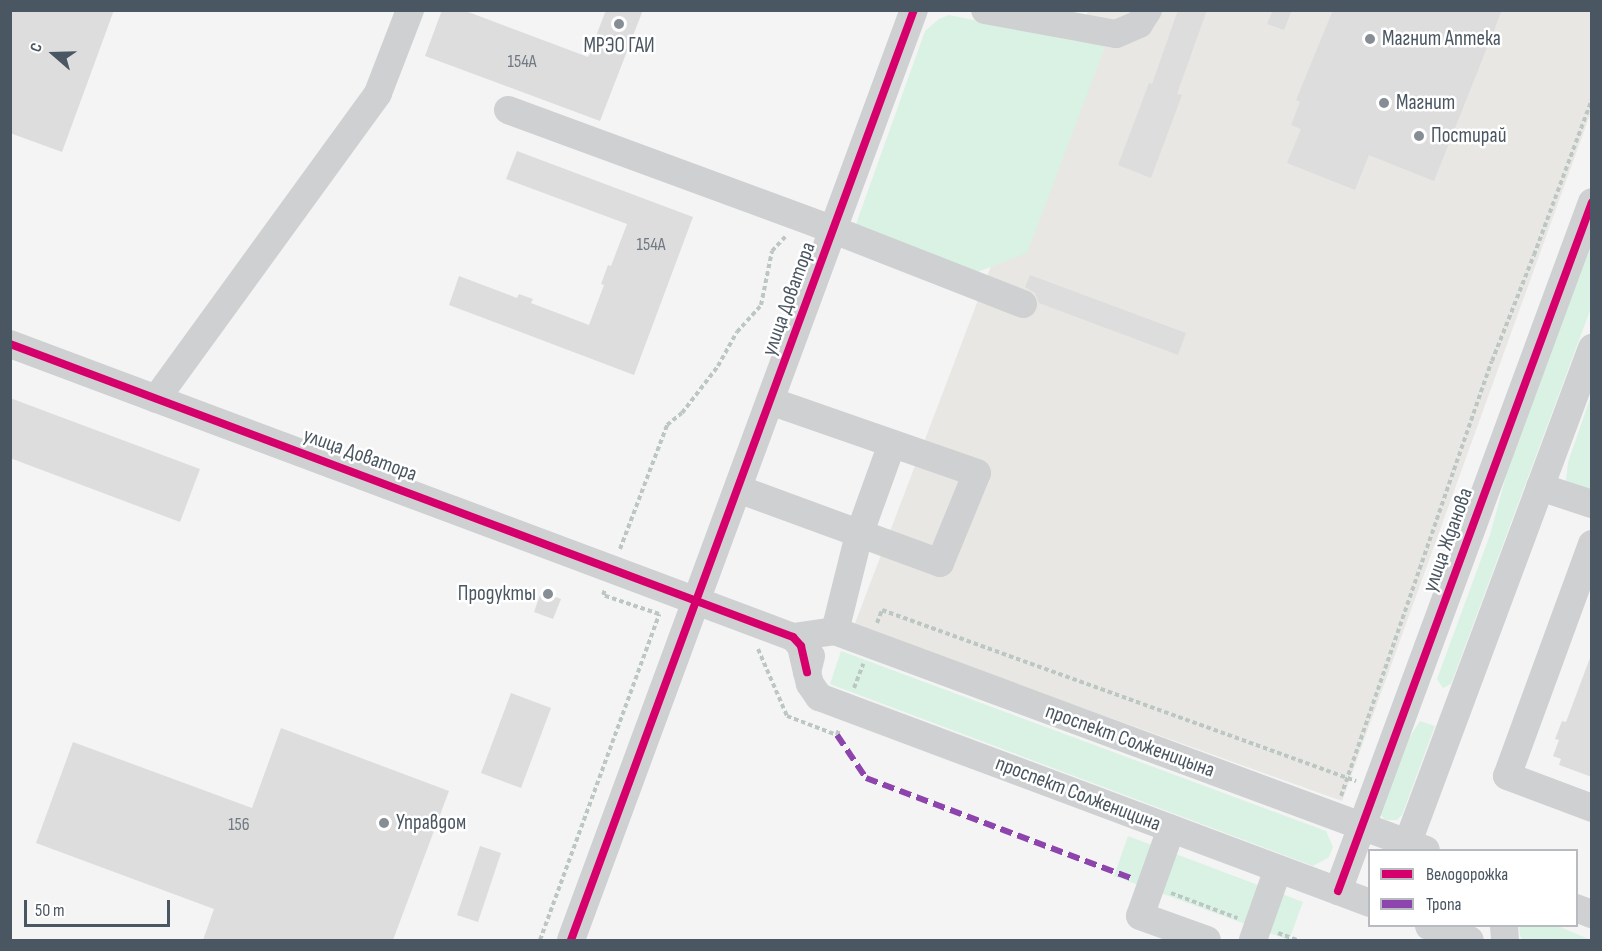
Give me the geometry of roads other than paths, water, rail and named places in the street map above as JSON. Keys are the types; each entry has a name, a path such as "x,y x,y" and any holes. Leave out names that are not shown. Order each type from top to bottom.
{"street":[{"path":"156,399 378,93 410,10"},
{"path":"985,10 1116,34 1139,24 1148,10"},
{"name":"улица Доватора","path":"571,940 915,11"},
{"path":"508,110 805,219 1023,304"},
{"name":"улица Жданова","path":"1338,891 1348,822 1413,688 1592,202"},
{"name":"улица Доватора","path":"10,344 697,600"},
{"path":"1413,848 1457,706 1592,348"},
{"path":"738,489 940,563 977,473 770,401"},
{"path":"813,685 816,646 835,631 859,535 892,444"},
{"path":"1540,487 1592,504"},
{"path":"1592,544 1507,776 1592,808"},
{"path":"697,600 793,638 801,646 813,685"},
{"name":"проспект Солженицына","path":"793,638 835,631 1413,848"},
{"name":"проспект Солженицина","path":"813,685 1171,829 1338,891"},
{"path":"1413,688 1416,697 1430,709 1441,711 1457,706"},
{"path":"1171,829 1140,916 1208,940"},
{"path":"1256,933 1278,869"},
{"path":"1338,891 1368,902"},
{"path":"1432,927 1470,940"}],"place":[{"name":"МРЭО ГАИ","path":"619,24"},
{"name":"Магнит Аптека","path":"1370,39"},
{"name":"Магнит","path":"1384,103"},
{"name":"Постирай","path":"1419,136"},
{"name":"Продукты","path":"548,594"},
{"name":"Управдом","path":"384,823"}]}
